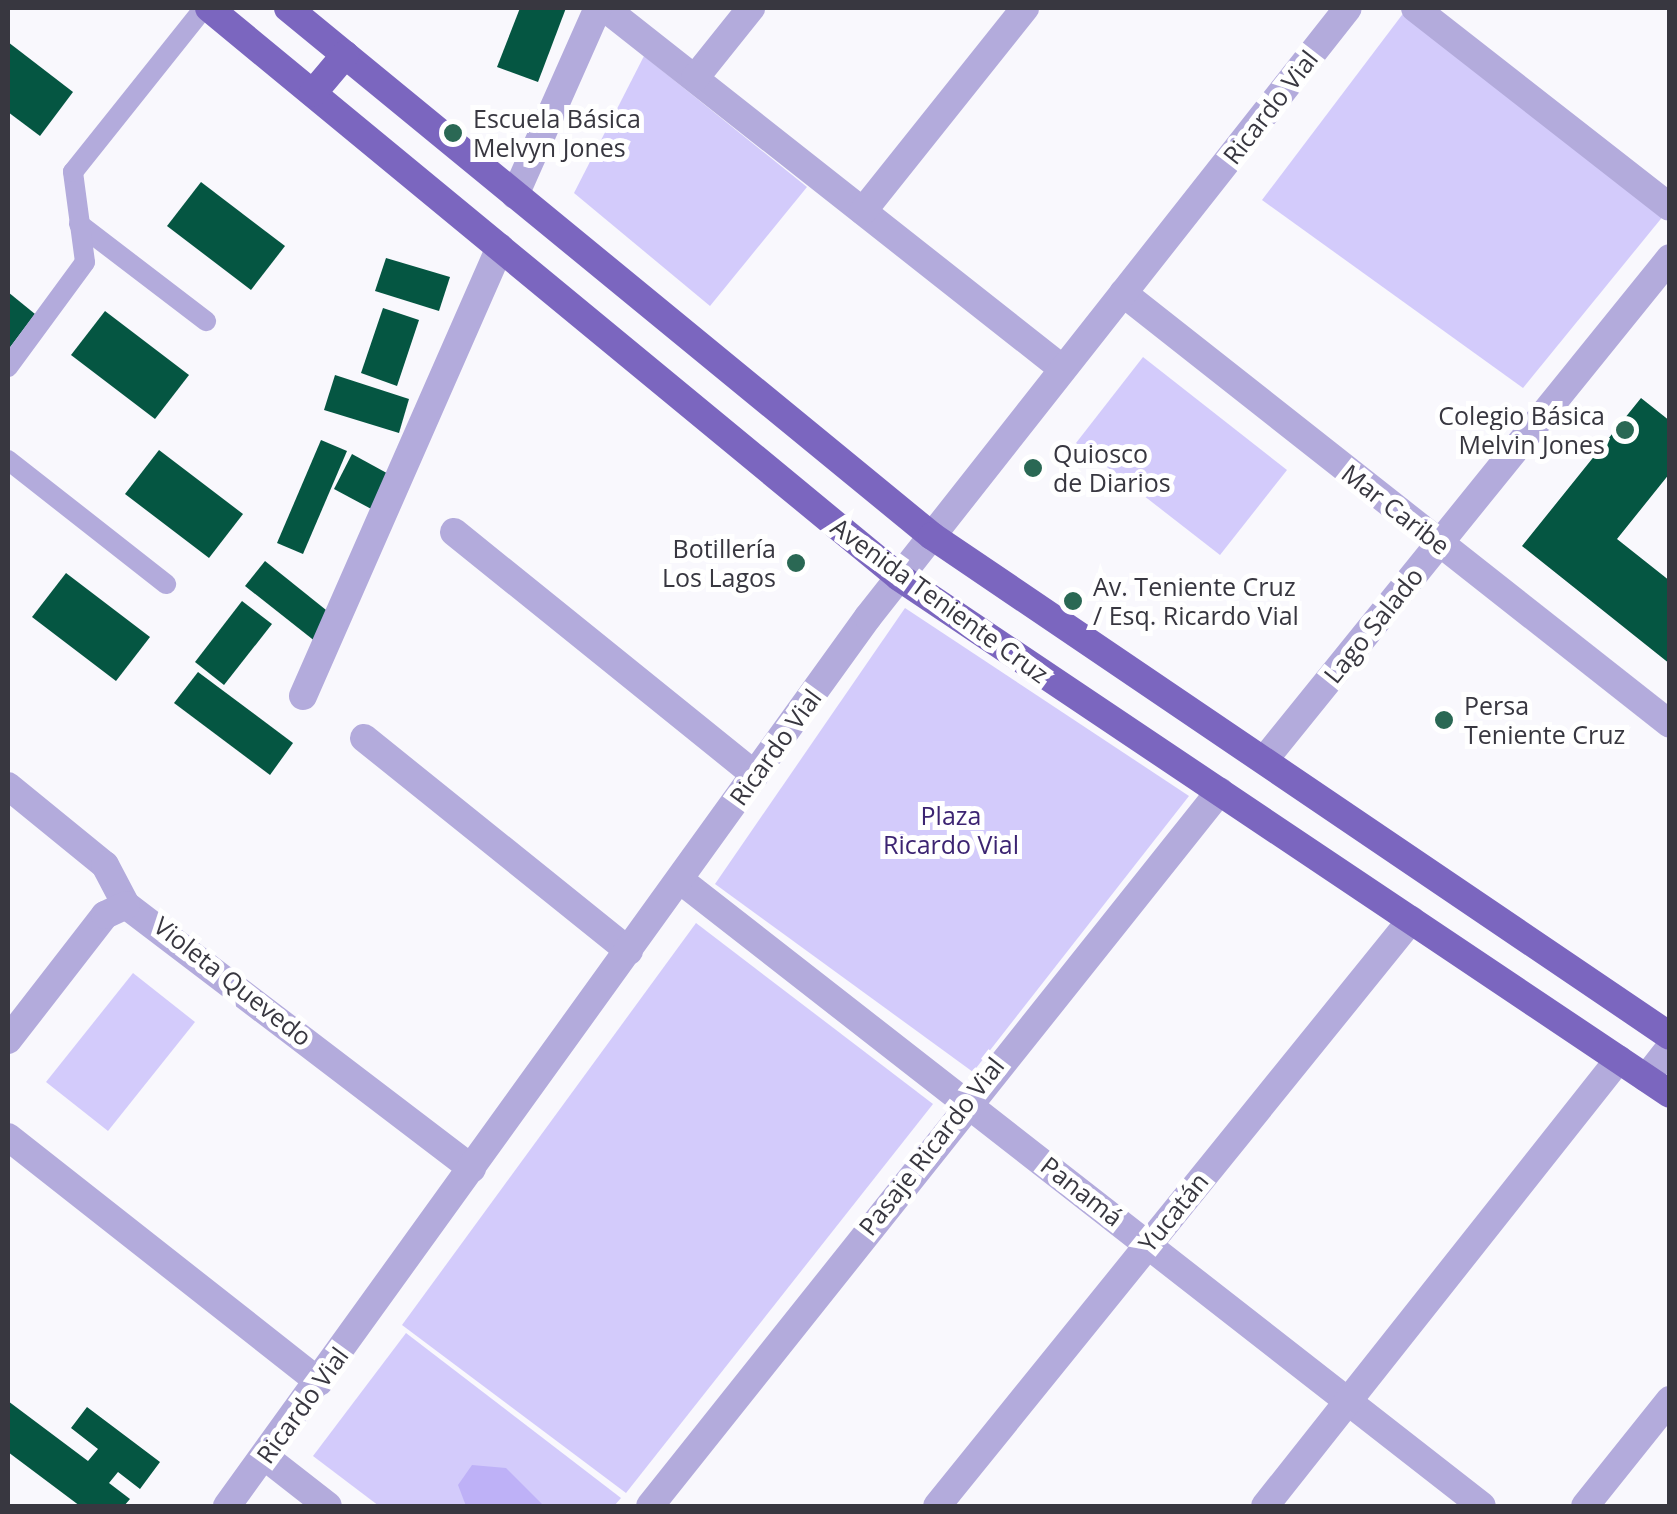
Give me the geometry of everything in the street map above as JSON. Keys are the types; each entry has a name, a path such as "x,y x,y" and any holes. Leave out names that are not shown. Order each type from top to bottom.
{"main road":[{"name":"Avenida Teniente Cruz","path":"207,8 899,577 1658,1086"},
{"name":"Avenida Teniente Cruz","path":"288,8 932,536 1670,1036"},
{"path":"313,93 345,54"}],"street":[{"path":"516,195 601,8 1064,369"},
{"path":"695,78 751,8"},
{"path":"863,211 1025,8"},
{"name":"Ricardo Vial","path":"227,1506 899,577 1348,8"},
{"path":"1416,8 1670,207"},
{"path":"303,696 500,247"},
{"name":"Lago Salado","path":"1265,759 1670,258"},
{"name":"Mar Caribe","path":"1123,293 1670,724"},
{"path":"454,532 756,775"},
{"path":"364,738 629,950"},
{"name":"Violeta Quevedo","path":"8,786 105,865 126,904 472,1169"},
{"name":"Pasaje Ricardo Vial","path":"650,1506 965,1101 1220,791"},
{"name":"Panamá","path":"680,880 1482,1506"},
{"path":"8,1040 105,915 126,904"},
{"name":"Yucatán","path":"938,1506 1411,920"},
{"path":"1658,1086 1670,1047"},
{"path":"1264,1506 1618,1059"},
{"path":"8,1137 319,1382"},
{"path":"1585,1506 1670,1400"},
{"path":"264,1456 328,1506"}],"lane":[{"path":"8,367 84,262 72,172 207,8"},
{"path":"79,224 206,321"},
{"path":"8,460 166,584"}],"green space":[{"path":"1405,11 1664,215 1523,388 1262,200"},
{"path":"644,56 807,187 710,306 574,193"},
{"path":"1143,357 1287,470 1220,555 1076,443"},
{"name":"Plaza Ricardo Vial","path":"905,608 1189,796 973,1072 715,884"},
{"path":"696,923 933,1104 626,1493 402,1325"},
{"path":"133,973 195,1022 108,1131 46,1082"},
{"path":"406,1333 621,1498 614,1506 379,1506 313,1456"}],"shaded area":[{"path":"472,1465 506,1468 544,1506 466,1506 458,1485"}],"building":[{"path":"520,8 566,8 538,82 497,67"},
{"path":"8,42 73,92 40,136 8,112"},
{"path":"201,182 285,246 251,290 167,226"},
{"path":"386,258 450,277 439,311 375,291"},
{"path":"8,292 35,314 8,350"},
{"path":"383,308 419,320 397,386 361,373"},
{"path":"105,311 189,375 155,419 71,355"},
{"path":"335,375 409,399 399,433 324,410"},
{"path":"1641,398 1670,421 1670,473 1617,539 1670,581 1670,664 1522,546"},
{"path":"321,440 347,451 303,554 277,543"},
{"path":"159,450 243,514 209,558 125,494"},
{"path":"352,454 394,477 375,511 334,489"},
{"path":"265,561 336,618 316,642 245,586"},
{"path":"66,573 150,637 116,681 32,617"},
{"path":"242,601 272,624 224,685 195,662"},
{"path":"198,672 293,743 270,775 174,703"},
{"path":"8,1401 88,1461 98,1449 71,1428 87,1407 160,1462 140,1489 118,1472 109,1483 130,1499 124,1506 80,1506 8,1452"}],"place":[{"name":"Escuela Básica Melvyn Jones","path":"453,133"},
{"name":"Colegio Básica Melvin Jones","path":"1625,430"},
{"name":"Quiosco de Diarios","path":"1033,468"},
{"name":"Botillería Los Lagos","path":"796,563"},
{"name":"Av. Teniente Cruz / Esq. Ricardo Vial","path":"1073,601"},
{"name":"Persa Teniente Cruz","path":"1444,720"}]}
